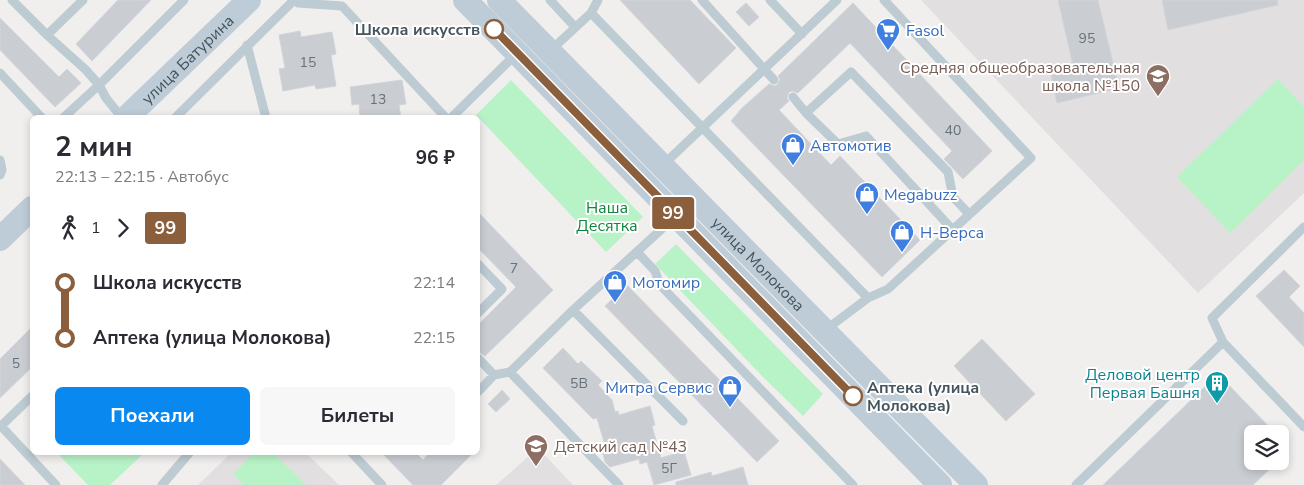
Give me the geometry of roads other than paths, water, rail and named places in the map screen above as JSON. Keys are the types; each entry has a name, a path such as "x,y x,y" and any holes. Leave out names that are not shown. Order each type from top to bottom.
{"main road":[{"name":"улица Молокова","path":"465,0 940,485"},
{"name":"улица Молокова","path":"499,0 976,485"},
{"name":"улица Батурина","path":"129,115 240,3"},
{"path":"0,239 30,210"}],"lane":[{"path":"12,0 86,70 120,115"},
{"path":"47,35 83,0"},
{"path":"66,115 184,0"},
{"path":"178,115 294,0 342,6 443,115"},
{"path":"550,0 575,27"},
{"path":"549,52 591,13 598,0"},
{"path":"702,0 774,80"},
{"path":"770,0 802,34"},
{"path":"662,166 837,0"},
{"path":"824,331 868,298 888,289 1031,158 884,0"},
{"path":"591,13 868,298"},
{"path":"247,45 265,115"},
{"path":"454,115 517,52"},
{"path":"806,113 851,72 948,172 953,197 969,214"},
{"path":"0,73 39,115"},
{"path":"793,97 806,113 838,144 866,136 952,229"},
{"path":"0,160 2,170 0,175"},
{"path":"480,390 494,375 510,372 573,310 676,216"},
{"path":"1304,227 1212,318 1223,342 1304,427"},
{"path":"637,252 655,271 660,285 853,485"},
{"path":"480,266 502,288 480,311"},
{"path":"573,310 683,422"},
{"path":"1076,485 1223,342"},
{"path":"480,360 494,375"},
{"path":"510,372 619,485"},
{"path":"30,398 1,426 56,485"},
{"path":"162,485 187,455"},
{"path":"354,455 382,485"}],"place":[{"name":"Школа искусств","path":"494,29"},
{"name":"Fasol","path":"888,51"},
{"name":"Средняя общеобразовательная школа №150","path":"1158,97"},
{"name":"Автомотив","path":"793,166"},
{"name":"Megabuzz","path":"867,215"},
{"name":"Н-Верса","path":"902,253"},
{"name":"Мотомир","path":"615,303"},
{"name":"Аптека (улица Молокова)","path":"853,396"},
{"name":"Деловой центр Первая Башня","path":"1217,404"},
{"name":"Митра Сервис","path":"730,408"},
{"name":"Детский сад №43","path":"536,467"}],"park label":[{"name":"Наша Десятка","path":"607,216"}]}
